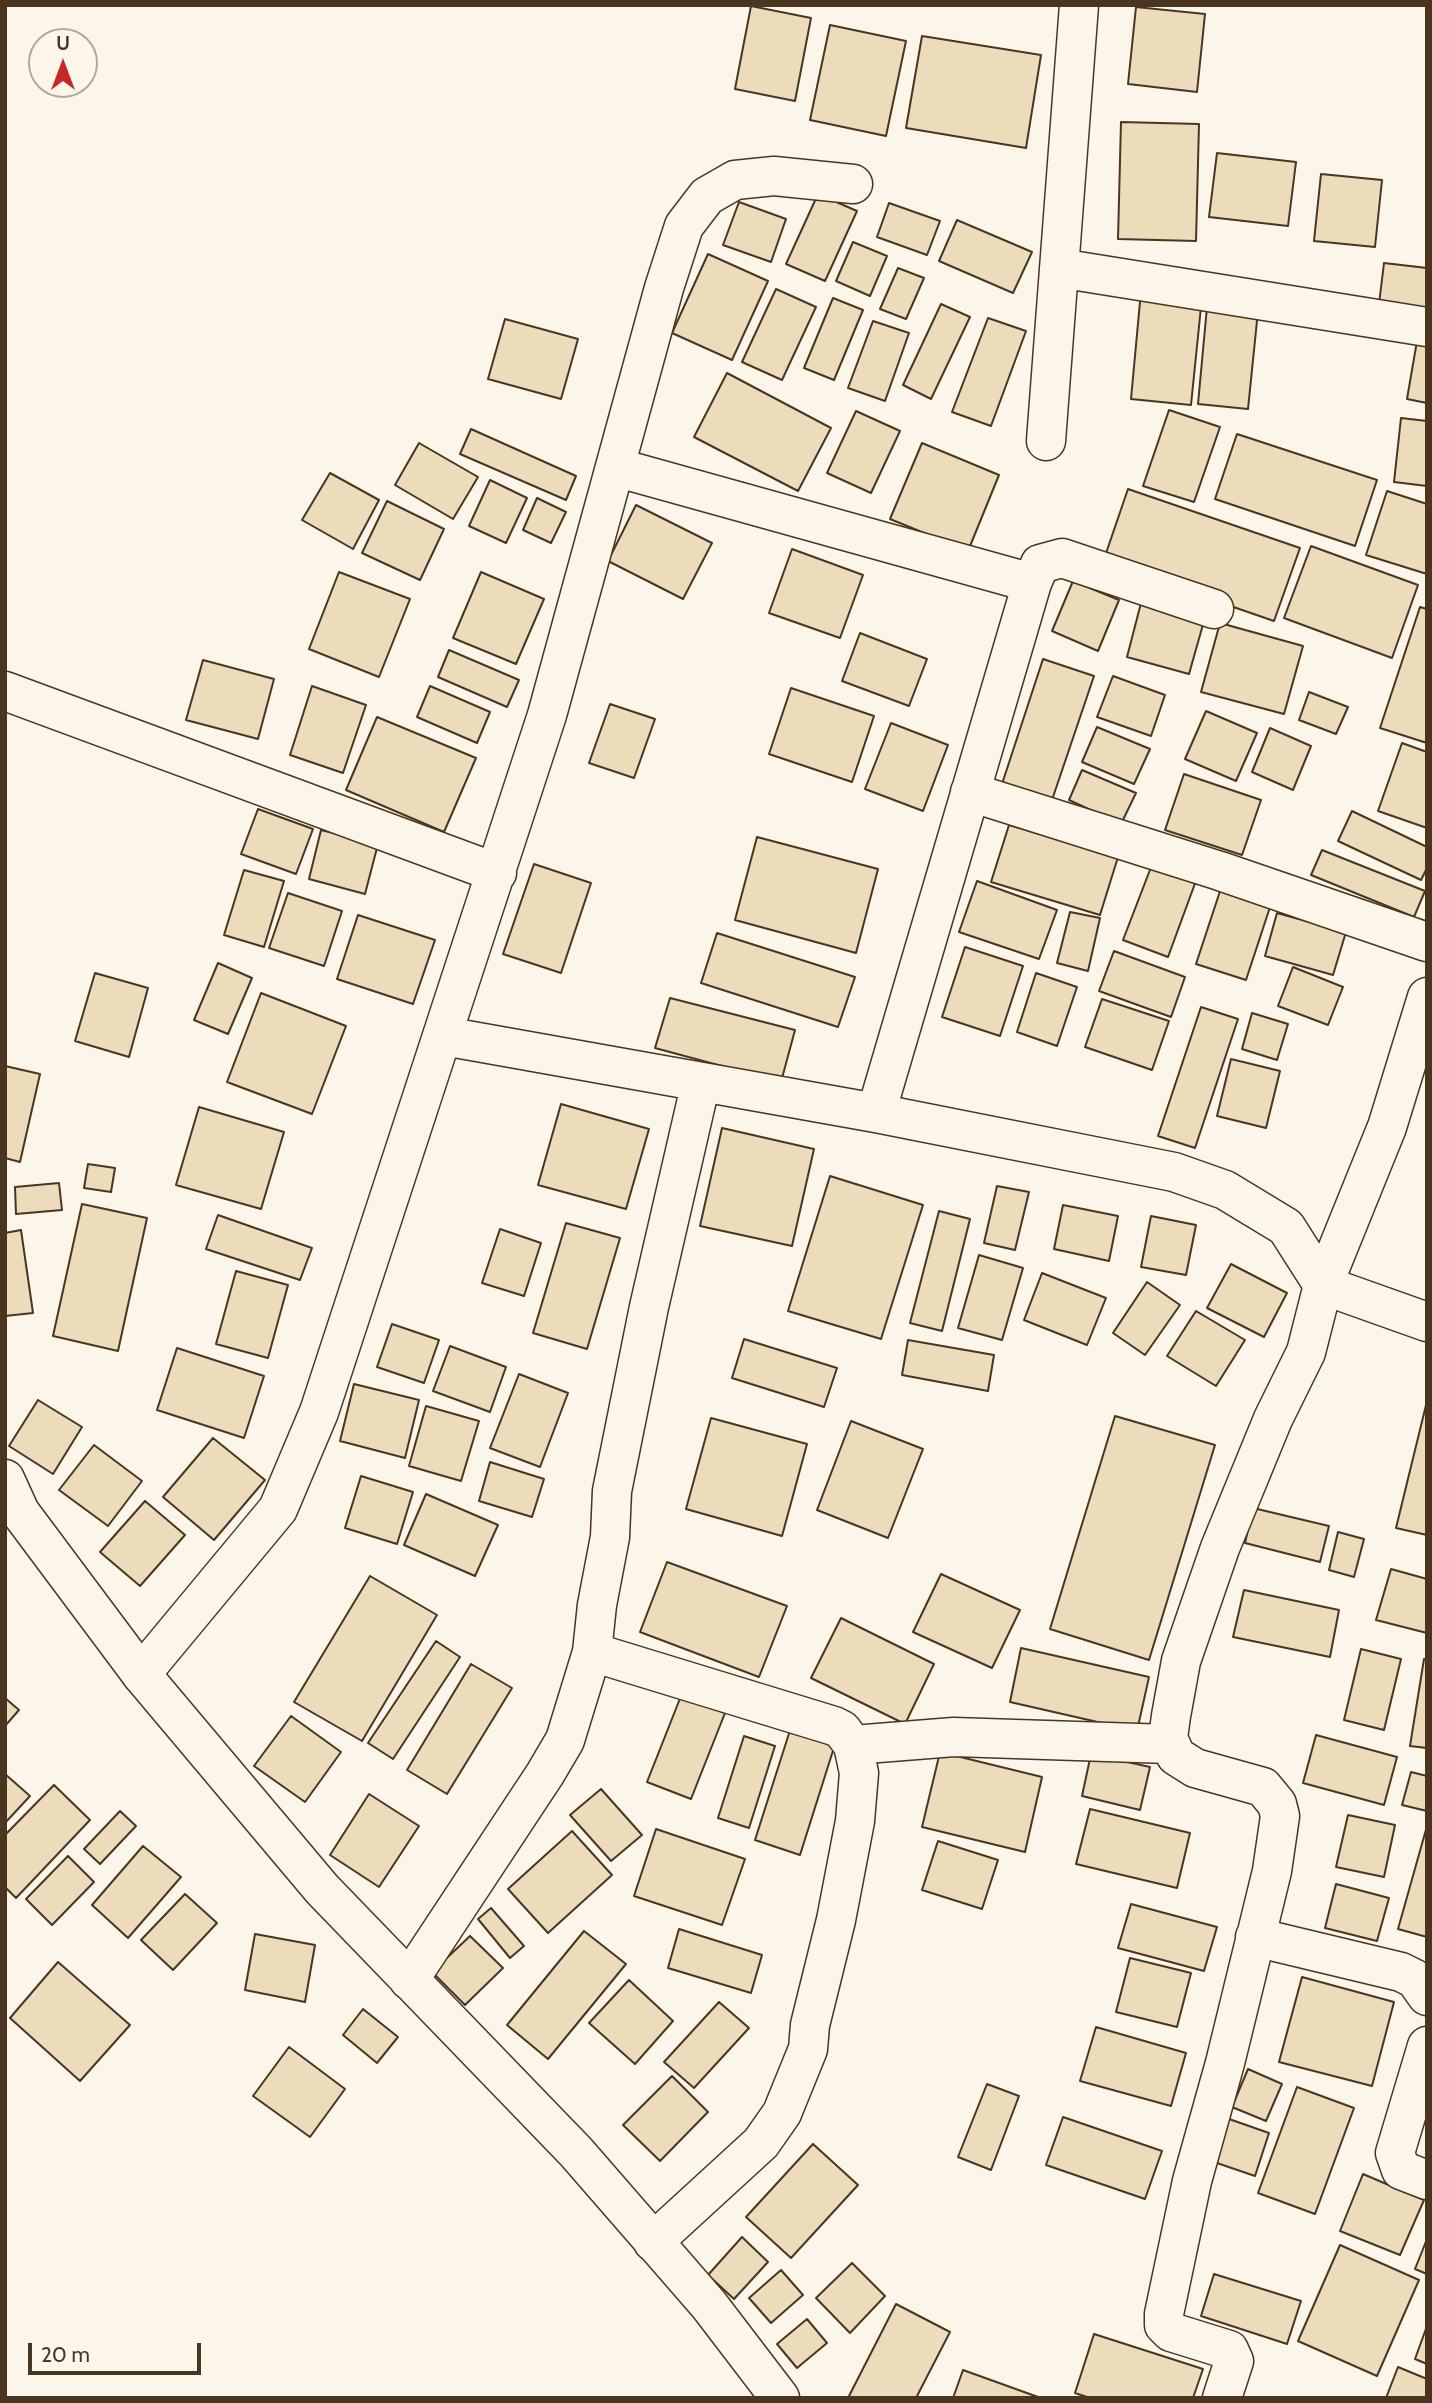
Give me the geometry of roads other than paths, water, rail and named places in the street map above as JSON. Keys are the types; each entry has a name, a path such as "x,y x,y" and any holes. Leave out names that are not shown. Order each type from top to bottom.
{"street":[{"path":"1046,441 1079,5"},
{"path":"141,1674 278,1509 319,1412 547,715 684,226 707,196 735,180 774,176 853,184"},
{"path":"1059,268 1427,327"},
{"path":"615,467 1032,583"},
{"path":"876,1113 1032,583 1040,564 1062,558 1214,609"},
{"path":"5,691 497,873"},
{"path":"970,792 1220,871 1427,942"},
{"path":"1222,2398 1234,2361 1229,2350 1171,2332 1164,2325 1164,2314 1192,2181 1225,2063 1272,1871 1280,1816 1277,1804 1263,1787 1185,1764 1176,1756 1169,1744 1181,1661 1220,1548 1273,1419 1306,1352 1323,1285 1418,1054 1427,997"},
{"path":"444,1036 876,1113 1174,1172 1225,1190 1286,1227 1323,1285 1427,1322"},
{"path":"409,1980 565,1740 592,1652 597,1605 610,1537 612,1491 649,1307 701,1082"},
{"path":"10,1505 141,1674 322,1889 576,2152 709,2305 780,2398"},
{"path":"592,1652 834,1726 842,1730 853,1745 859,1773 855,1821 836,1920 810,2025 808,2049 782,2113 761,2143 653,2242"},
{"path":"853,1745 954,1737 1169,1744"},
{"path":"1255,1937 1401,1972 1415,1979 1427,1996"},
{"path":"1427,2046 1395,2153 1401,2169 1427,2180"}]}
